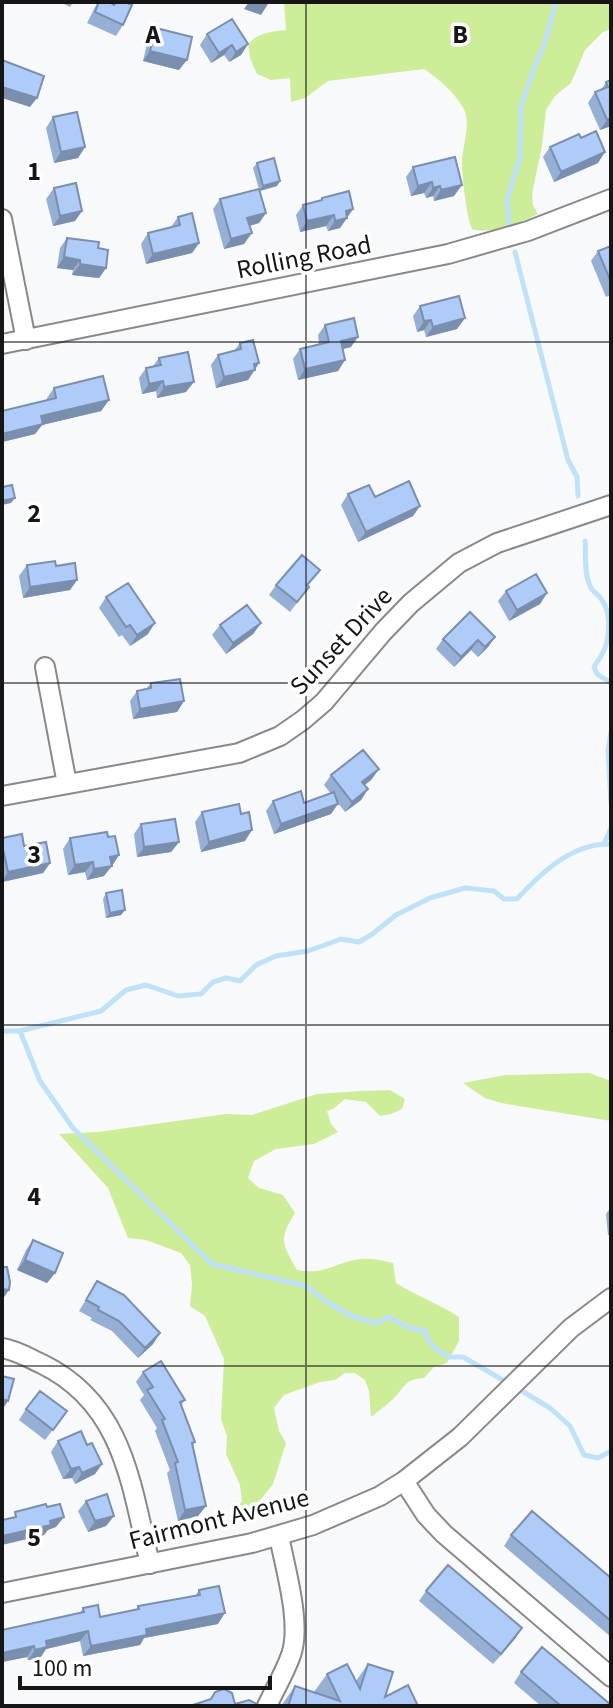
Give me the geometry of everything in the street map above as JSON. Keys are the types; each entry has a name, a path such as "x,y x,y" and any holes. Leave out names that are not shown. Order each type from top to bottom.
{"street":[{"name":"Rolling Road","path":"2,344 448,254 528,231 611,199"},
{"path":"2,219 26,340"},
{"name":"Sunset Drive","path":"2,796 239,753 280,736 324,702 411,603 459,563 497,543 611,505"},
{"path":"45,667 67,784"},
{"name":"Fairmont Avenue","path":"2,1593 279,1536 380,1496 476,1424 571,1328 611,1298"},
{"path":"2,1348 57,1371 104,1416 126,1463 150,1564"},
{"path":"404,1481 426,1515 444,1534 611,1677"},
{"path":"267,1706 292,1652 295,1636 279,1536"}],"green space":[{"path":"284,2 611,2 611,29 603,32 585,50 571,83 555,96 546,110 532,194 538,214 497,229 472,229 462,167 466,115 451,92 424,69 328,81 305,98 291,102 290,78 271,80 257,74 248,44 261,35 286,30"},
{"path":"589,1073 611,1081 611,1121 501,1103 485,1098 463,1083 506,1075"},
{"path":"390,1090 405,1099 402,1109 380,1116 366,1102 345,1099 327,1111 331,1124 338,1132 314,1144 276,1149 254,1161 248,1178 259,1188 283,1195 295,1213 284,1242 297,1270 320,1270 364,1259 393,1263 396,1283 459,1317 459,1341 447,1363 434,1367 424,1378 408,1382 371,1417 365,1380 355,1373 345,1373 335,1380 284,1395 274,1408 279,1431 286,1443 273,1484 251,1512 230,1516 242,1501 240,1485 226,1454 227,1436 221,1419 224,1359 205,1316 190,1306 190,1265 181,1253 146,1240 128,1238 108,1188 59,1134 98,1132 226,1114 252,1115 317,1094"}],"building":[{"path":"99,2 132,5 123,25 95,12"},
{"path":"232,19 248,44 236,52 232,45 219,53 207,34"},
{"path":"156,28 192,37 187,60 150,51"},
{"path":"2,60 44,76 37,98 2,87"},
{"path":"611,80 611,118 607,120 595,92 608,87 606,82"},
{"path":"77,112 85,147 61,152 53,117"},
{"path":"596,131 605,152 561,172 550,147 579,134 581,138"},
{"path":"455,157 462,185 441,190 440,186 433,188 432,182 418,186 413,167"},
{"path":"274,158 280,181 263,186 257,163"},
{"path":"76,183 82,211 60,216 54,188"},
{"path":"259,189 266,213 247,218 252,233 231,239 220,199"},
{"path":"349,191 353,209 346,211 347,218 335,221 334,215 307,221 303,205"},
{"path":"192,213 199,243 153,254 148,233 180,225 178,217"},
{"path":"67,238 99,242 98,248 108,250 106,268 80,264 80,260 64,257"},
{"path":"611,246 611,282 598,251"},
{"path":"459,296 465,318 433,327 431,320 424,321 420,306"},
{"path":"354,318 358,337 341,341 345,360 305,369 300,349 329,342 325,325"},
{"path":"253,340 259,363 254,364 255,370 224,377 218,355 241,349 240,343"},
{"path":"188,352 194,382 164,387 163,381 149,384 146,368 161,365 159,358"},
{"path":"103,376 109,400 41,416 43,424 2,434 2,411 56,398 54,388"},
{"path":"409,481 420,506 366,532 348,494 369,485 375,497"},
{"path":"12,485 15,498 2,501 2,487"},
{"path":"302,555 320,570 297,602 276,585"},
{"path":"55,561 56,566 75,563 77,580 30,587 27,565"},
{"path":"536,574 547,593 517,610 506,591"},
{"path":"128,583 155,623 137,635 130,625 126,627 106,597"},
{"path":"247,605 261,623 233,643 220,625"},
{"path":"470,612 495,637 485,647 478,640 461,657 443,639"},
{"path":"180,679 184,701 140,709 137,691 151,688 151,683"},
{"path":"363,750 379,769 362,782 368,789 352,802 331,775"},
{"path":"301,791 304,803 334,792 338,804 281,824 273,801"},
{"path":"239,804 241,814 249,812 252,830 209,842 202,812"},
{"path":"175,819 179,842 144,847 141,824"},
{"path":"107,832 108,837 115,836 119,855 110,857 112,866 94,869 93,862 75,865 70,838"},
{"path":"22,834 24,846 46,842 50,863 8,872 2,838"},
{"path":"122,890 125,910 110,913 106,893"},
{"path":"33,1240 63,1253 55,1273 25,1260"},
{"path":"2,1267 7,1267 9,1290 2,1289"},
{"path":"97,1281 124,1295 160,1333 145,1348 119,1321 86,1300"},
{"path":"161,1361 185,1400 180,1402 195,1442 192,1443 206,1506 185,1510 175,1463 178,1462 162,1420 165,1419 147,1390 153,1387 143,1372"},
{"path":"2,1376 14,1379 8,1401 2,1399"},
{"path":"40,1391 67,1411 53,1430 26,1409"},
{"path":"81,1431 87,1445 92,1443 102,1464 82,1473 79,1467 71,1469 58,1441"},
{"path":"107,1494 114,1516 95,1521 86,1501"},
{"path":"46,1504 47,1507 60,1504 64,1517 50,1521 51,1525 2,1536 2,1520 16,1517 15,1512"},
{"path":"532,1511 611,1578 611,1621 511,1535"},
{"path":"448,1565 522,1628 501,1654 426,1591"},
{"path":"219,1586 225,1613 146,1629 147,1635 91,1646 88,1631 46,1641 47,1647 35,1650 34,1646 2,1653 2,1630 84,1612 83,1608 98,1605 100,1617 139,1609 138,1606 200,1595 199,1590"},
{"path":"542,1647 611,1706 561,1706 521,1672"},
{"path":"347,1664 360,1689 368,1664 393,1672 385,1697 408,1685 418,1706 288,1706 295,1686 340,1701 327,1674"},
{"path":"224,1689 232,1693 235,1704 249,1700 258,1706 190,1706 211,1699 215,1692"}],"waterway":[{"path":"509,225 507,200 520,157 521,106 556,2"},
{"path":"515,252 568,460 577,477 578,496"},
{"path":"585,541 588,581 605,606 609,628 606,643 594,667 597,674 611,683"},
{"path":"611,732 608,750 611,803"},
{"path":"604,844 611,828"},
{"path":"2,1031 20,1031 101,1011 126,990 146,985 178,996 201,994 213,982 226,978 240,981 256,965 276,956 308,951 341,939 359,942 396,915 430,898 465,888 494,891 504,899 517,899 559,861 583,848 611,844"},
{"path":"20,1031 40,1081 73,1128 212,1264 306,1286 354,1317 376,1323 389,1317 407,1327 425,1331 429,1342 439,1351 450,1357 463,1357 508,1383"},
{"path":"517,1388 550,1408 570,1426 584,1455 598,1458 611,1451"}]}
